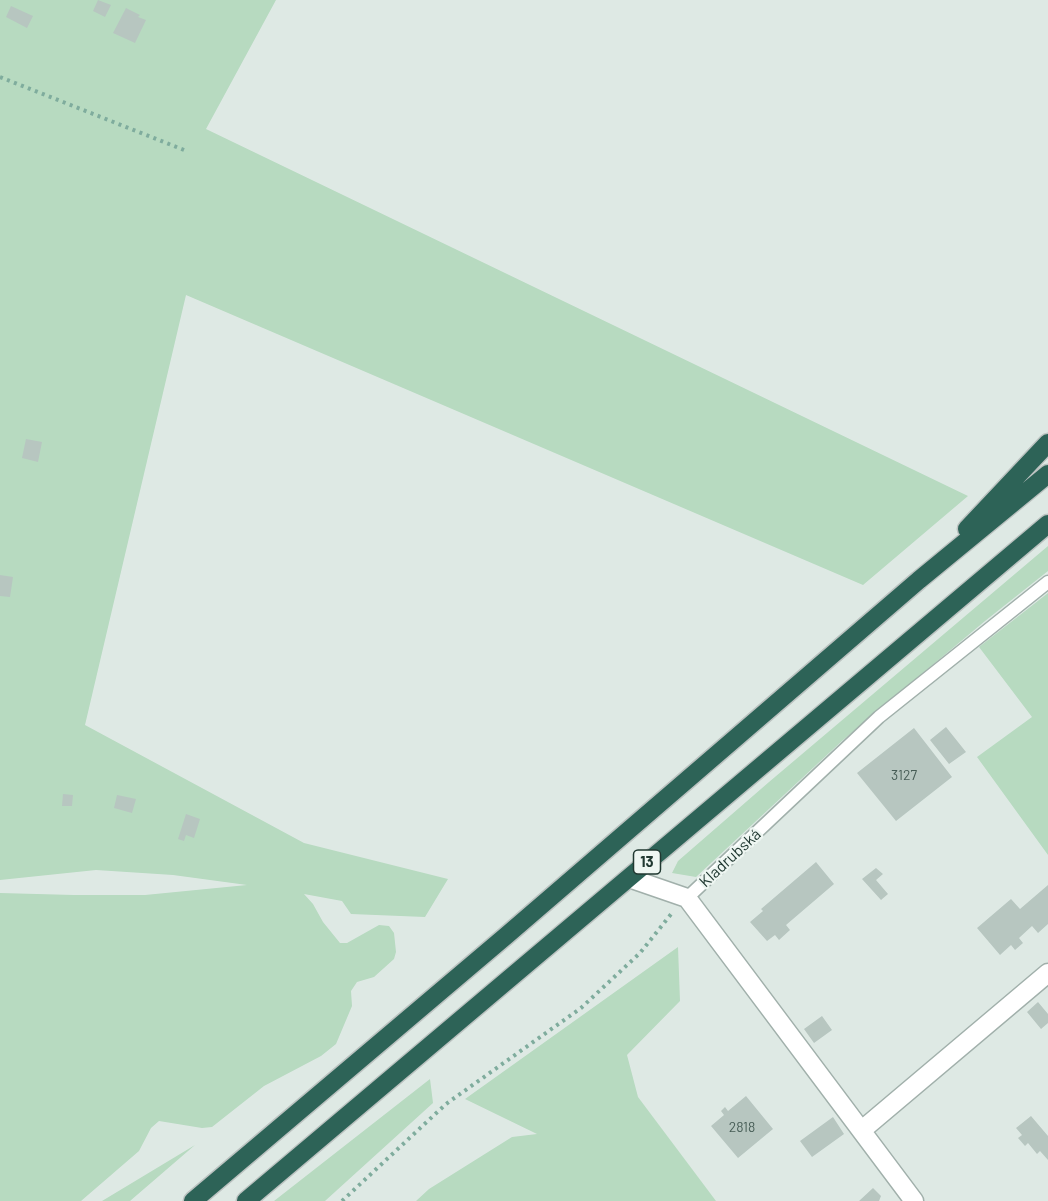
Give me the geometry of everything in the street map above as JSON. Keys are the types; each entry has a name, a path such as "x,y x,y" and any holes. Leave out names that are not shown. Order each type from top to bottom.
{"highway":[{"path":"919,580 1048,443"},
{"name":"13","path":"193,1201 919,580 1048,474"},
{"name":"13","path":"246,1201 1048,524"}],"street":[{"path":"629,878 687,898"},
{"name":"Kladrubská","path":"687,898 914,1201"},
{"path":"862,1130 1048,973"}],"lane":[{"name":"Kladrubská","path":"687,898 879,717 1048,582"}],"path":[{"path":"0,77 184,150"},
{"path":"342,1201 446,1104 582,1008 640,953 687,898"}],"green space":[{"path":"0,0 276,0 206,129 968,496 863,585 186,295 85,725 304,843 448,879 425,917 351,914 342,901 304,894 340,943 347,943 379,925 389,926 394,933 396,952 394,959 374,977 357,982 351,991 352,1006 336,1044 321,1056 264,1086 212,1127 202,1128 159,1121 151,1128 139,1151 81,1201 0,1201 0,893 145,895 247,885 173,875 96,870 0,880"},
{"path":"1048,546 1048,571 843,740 696,877 672,873 678,861"},
{"path":"1048,593 1048,855 977,757 1032,717 979,647"},
{"path":"678,947 680,1001 627,1055 638,1097 716,1201 416,1201 429,1189 512,1137 537,1134 465,1099"},
{"path":"430,1079 433,1103 325,1201 274,1201"},
{"path":"195,1145 130,1201 102,1201"}],"building":[{"path":"98,0 111,5 105,17 93,11"},
{"path":"11,6 33,16 27,28 6,17"},
{"path":"126,8 146,20 135,43 113,33"},
{"path":"26,439 42,442 38,462 22,458"},
{"path":"0,575 13,577 10,597 0,596"},
{"path":"946,727 966,752 949,764 930,740"},
{"path":"914,728 952,777 896,821 857,773"},
{"path":"63,794 73,795 72,806 62,806"},
{"path":"117,795 136,799 132,813 114,808"},
{"path":"186,814 200,819 194,838 186,835 184,841 178,839"},
{"path":"816,862 834,884 786,925 790,930 779,940 775,935 767,941 750,922 763,911 761,909"},
{"path":"876,868 883,874 876,880 888,894 881,900 862,879"},
{"path":"1048,885 1048,924 1038,933 1032,926 1019,938 1023,943 1015,950 1011,945 1000,955 977,928 1011,899 1020,909"},
{"path":"1038,1002 1048,1014 1048,1023 1041,1029 1027,1012"},
{"path":"822,1016 832,1030 814,1043 804,1029"},
{"path":"746,1096 773,1129 738,1158 711,1126 724,1115 721,1111 725,1107 728,1111"},
{"path":"1031,1116 1048,1136 1048,1160 1040,1151 1037,1154 1028,1143 1025,1146 1018,1138 1022,1135 1016,1128"},
{"path":"833,1117 844,1134 812,1157 800,1141"},
{"path":"873,1188 881,1196 879,1201 859,1201"}]}
